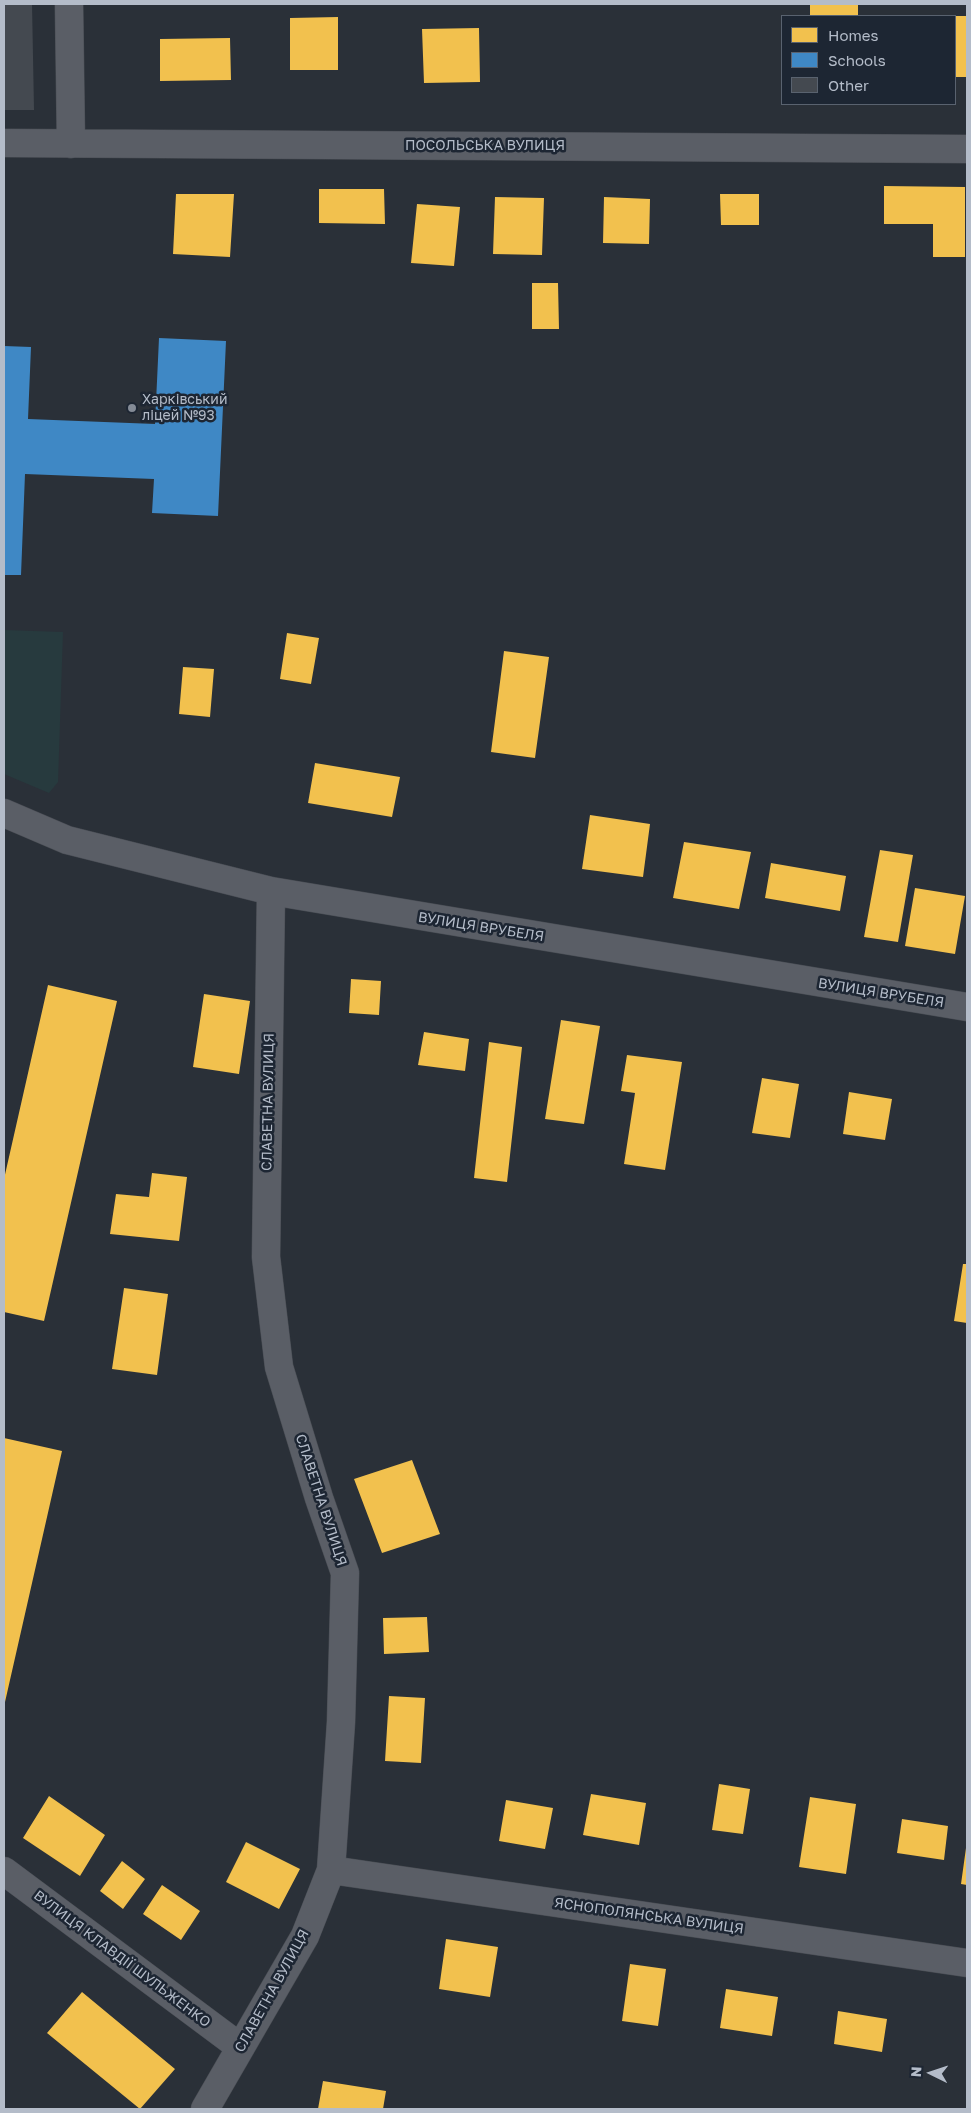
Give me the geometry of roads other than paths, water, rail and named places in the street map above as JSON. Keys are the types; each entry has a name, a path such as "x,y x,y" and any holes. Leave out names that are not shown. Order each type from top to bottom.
{"street":[{"path":"69,4 72,144"},
{"name":"ПОСОЛЬСЬКА ВУЛИЦЯ","path":"4,143 967,150"},
{"name":"ВУЛИЦЯ ВРУБЕЛЯ","path":"4,813 68,840 271,892 967,1007"},
{"name":"СЛАВЕТНА ВУЛИЦЯ","path":"205,2109 305,1936 331,1870 341,1722 345,1573 319,1498 279,1367 266,1257 271,892"},
{"name":"ЯСНОПОЛЯНСЬКА ВУЛИЦЯ","path":"331,1870 967,1963"},
{"name":"ВУЛИЦЯ КЛАВДІЇ ШУЛЬЖЕНКО","path":"4,1871 240,2047"}],"place":[{"name":"Харківський ліцей №93","path":"132,408"}]}
